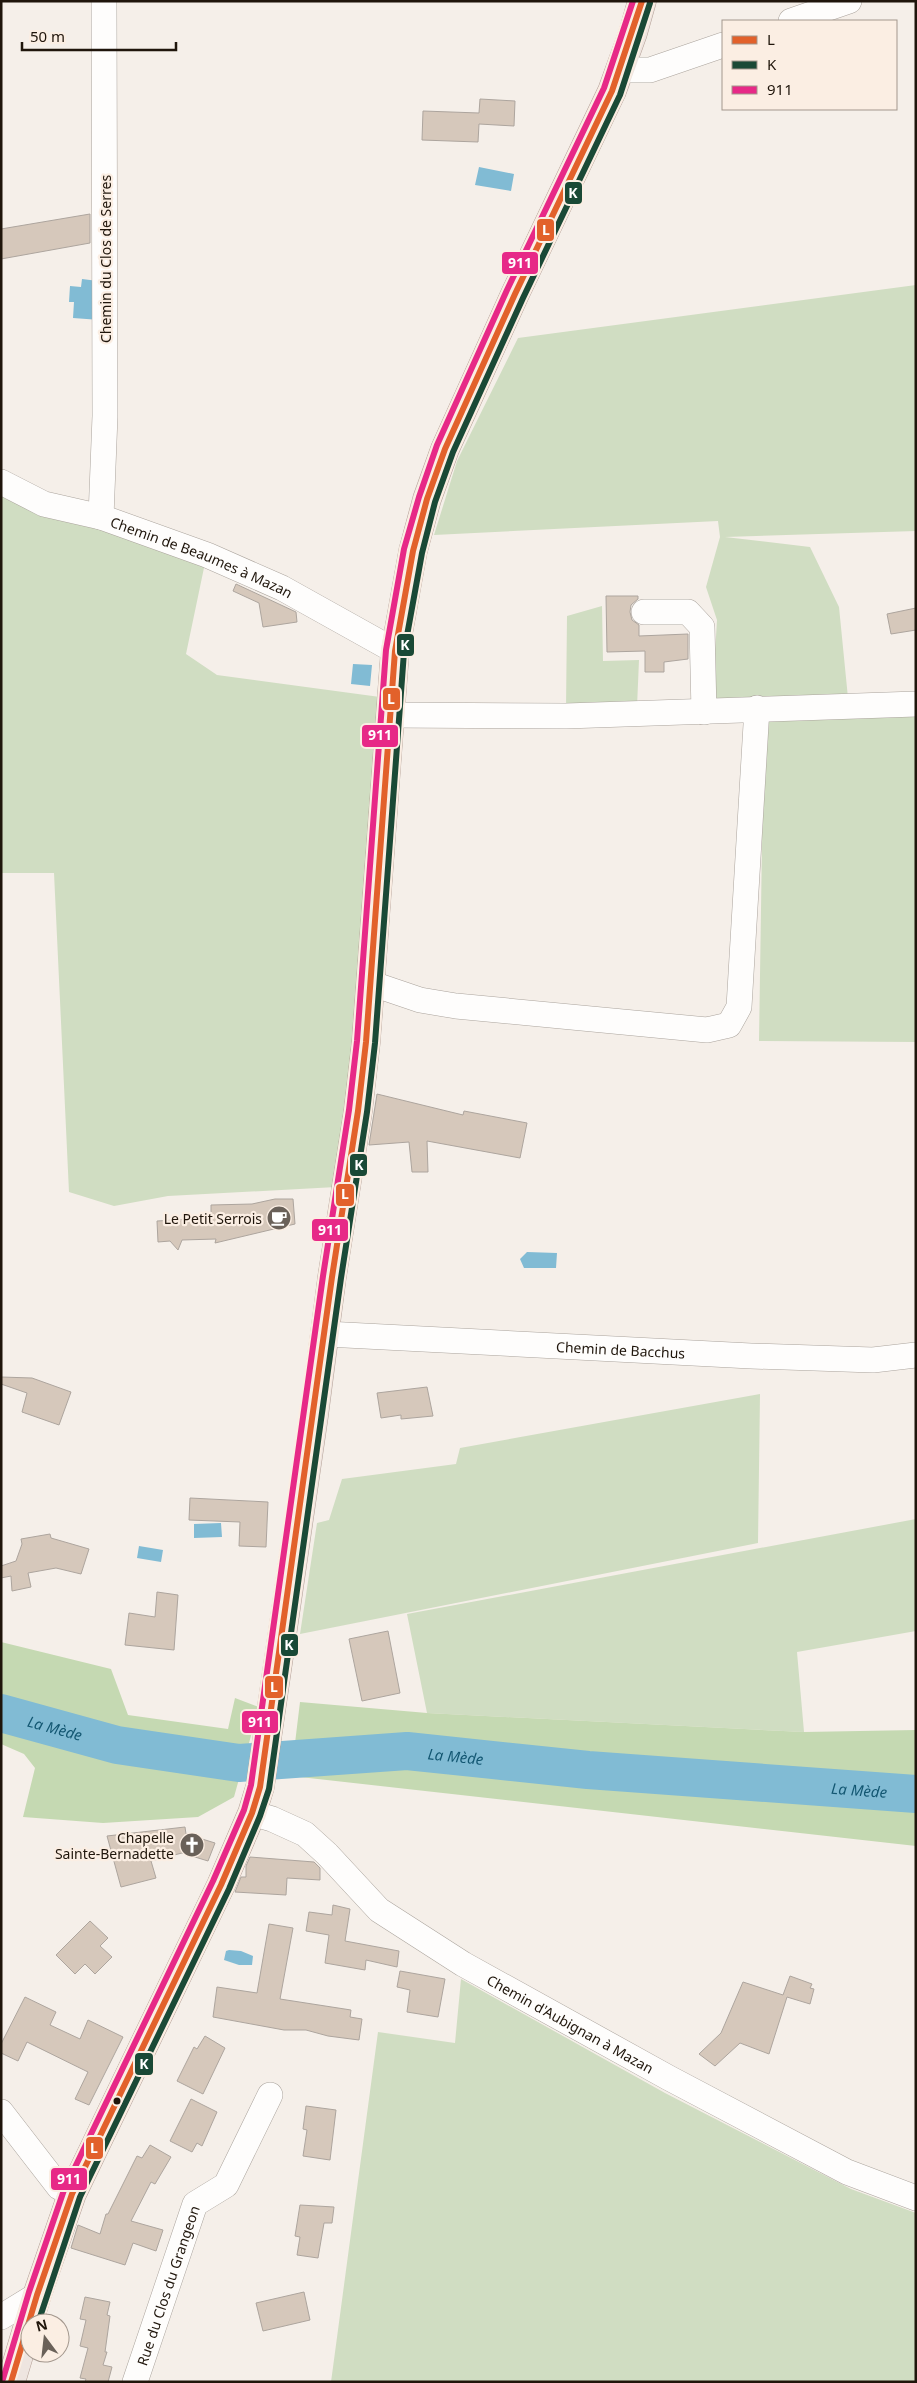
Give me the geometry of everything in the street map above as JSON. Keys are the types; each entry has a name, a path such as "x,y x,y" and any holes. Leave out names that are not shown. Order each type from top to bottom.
{"main road":[{"path":"11,2382 72,2194 221,1885 252,1813 260,1787 326,1334 332,1277 358,1111 370,983 395,651 413,551 427,499 445,449 515,294 589,142 620,70 642,1"}],"street":[{"name":"Chemin du Clos de Serres","path":"101,517 105,416 104,1"},
{"path":"794,20 849,1"},
{"path":"620,70 650,70 722,44"},
{"name":"Chemin de Beaumes à Mazan","path":"1,482 44,504 101,517 208,555 282,588 395,651"},
{"path":"644,612 688,612 702,627 704,712"},
{"path":"389,715 566,716 916,704"},
{"path":"370,983 420,1000 456,1006 707,1030 729,1025 739,1007 757,708"},
{"name":"Chemin de Bacchus","path":"326,1334 751,1356 873,1360 916,1355"},
{"name":"Chemin d'Aubignan à Mazan","path":"252,1813 272,1819 305,1834 327,1854 379,1910 463,1964 669,2078 847,2172 916,2198"},
{"name":"Rue du Clos du Grangeon","path":"135,2382 195,2204 226,2185 270,2094"},
{"path":"1,2112 59,2187 72,2194"},
{"path":"1,2317 38,2295"}],"green space":[{"path":"916,285 916,531 725,537 810,547 839,607 848,698 712,704 717,620 706,587 720,537 718,521 434,535 457,461 518,338"},
{"path":"1,491 205,563 186,654 217,675 380,697 353,1076 336,1187 168,1196 114,1206 69,1192 54,873 1,873"},
{"path":"602,606 603,661 639,660 637,707 566,709 567,616"},
{"path":"916,710 916,1042 759,1041 764,713"},
{"path":"760,1394 758,1543 300,1634 317,1523 329,1520 342,1479 456,1464 460,1448"},
{"path":"916,1519 916,1631 797,1652 804,1732 427,1713 407,1614"},
{"path":"1,1642 111,1669 128,1715 228,1729 235,1698 259,1707 234,1797 198,1817 103,1823 23,1817 35,1768 24,1754 1,1744"},
{"path":"300,1702 427,1713 804,1732 916,1730 916,1846 291,1776"},
{"path":"461,1979 665,2093 851,2189 916,2213 916,2382 331,2382 378,2032 455,2043"}],"water":[{"path":"479,167 514,174 511,191 475,185"},
{"path":"82,279 98,281 100,320 73,318 74,302 69,302 70,286 81,287"},
{"path":"353,664 372,665 370,686 351,684"},
{"path":"527,1252 557,1253 556,1268 524,1268 520,1259"},
{"path":"221,1523 222,1537 194,1538 194,1524"},
{"path":"139,1546 163,1550 161,1562 137,1558"},
{"path":"226,1951 241,1951 253,1956 252,1965 239,1965 224,1960"}],"building":[{"path":"480,99 515,101 514,126 479,124 478,142 422,140 423,111 479,113"},
{"path":"90,214 90,243 1,259 1,229"},
{"path":"236,584 296,612 297,622 263,627 259,603 233,591"},
{"path":"606,596 638,596 638,599 631,605 630,612 632,620 639,625 639,636 688,634 688,659 664,662 664,672 645,672 645,651 607,652"},
{"path":"916,608 916,630 891,634 887,614"},
{"path":"377,1094 463,1115 464,1111 527,1123 520,1158 427,1141 428,1172 412,1172 409,1142 369,1145"},
{"path":"275,1199 293,1199 295,1224 215,1243 216,1239 182,1240 178,1250 170,1241 158,1242 157,1221 211,1218 211,1205 252,1204"},
{"path":"1,1377 32,1378 71,1392 59,1425 22,1412 27,1393 1,1384"},
{"path":"427,1387 433,1416 401,1419 401,1415 381,1418 377,1393"},
{"path":"190,1498 268,1502 266,1547 239,1546 240,1522 189,1520"},
{"path":"50,1534 51,1538 89,1549 81,1574 56,1568 28,1573 31,1587 12,1591 11,1576 1,1578 1,1566 16,1561 22,1544 21,1539"},
{"path":"157,1592 178,1595 174,1650 125,1645 129,1613 155,1617"},
{"path":"388,1631 400,1693 362,1701 349,1639"},
{"path":"185,1827 186,1834 215,1843 208,1861 182,1853 151,1861 156,1878 121,1887 107,1836"},
{"path":"250,1857 314,1862 320,1868 320,1880 287,1878 286,1895 235,1892 241,1877 246,1877 246,1866"},
{"path":"333,1905 350,1909 345,1941 399,1951 397,1967 366,1960 365,1970 325,1963 329,1935 306,1931 309,1912 332,1915"},
{"path":"90,1921 108,1938 100,1946 112,1957 95,1974 85,1964 75,1974 56,1955"},
{"path":"269,1924 293,1928 280,1999 351,2010 350,2017 362,2019 359,2040 328,2036 306,2030 284,2030 213,2017 217,1987 257,1993"},
{"path":"400,1971 445,1979 438,2017 407,2012 410,1990 397,1987"},
{"path":"790,1976 812,1984 810,1988 814,1989 810,2004 787,1997 769,2054 740,2043 715,2066 699,2054 721,2033 743,1982 783,1995"},
{"path":"25,1997 56,2012 50,2025 80,2039 88,2020 123,2037 89,2105 75,2099 88,2072 27,2042 18,2061 1,2053 1,2044"},
{"path":"205,2036 225,2048 203,2094 177,2081 194,2047 197,2049"},
{"path":"191,2099 217,2112 202,2146 197,2143 192,2152 170,2141"},
{"path":"306,2106 336,2110 330,2160 303,2156 307,2130 303,2129"},
{"path":"150,2145 171,2157 155,2184 151,2182 131,2221 163,2230 156,2251 133,2243 125,2265 71,2248 78,2225 100,2234 106,2214 108,2214 137,2156 142,2158"},
{"path":"300,2205 334,2207 332,2223 324,2223 318,2258 297,2255 300,2237 295,2236"},
{"path":"304,2292 310,2320 263,2331 256,2303"},
{"path":"85,2297 110,2302 107,2315 110,2316 105,2352 107,2352 103,2365 112,2367 108,2382 85,2382 86,2379 80,2378 88,2348 80,2346 86,2320 80,2319"}],"waterway":[{"name":"La Mède","path":"1,1713 117,1745 239,1763 407,1751 588,1770 916,1794"}],"transit line":[{"name":"911","path":"3,2379 29,2292 64,2190 213,1881 244,1810 251,1785 323,1276 349,1110 357,1041 386,650 404,549 437,445 507,290 604,88 633,1"},
{"name":"L","path":"11,2382 37,2295 72,2194 221,1885 252,1813 260,1787 332,1277 358,1111 366,1042 395,651 413,551 427,499 445,449 515,294 612,91 642,1"},
{"name":"K","path":"41,2313 80,2197 229,1889 260,1816 269,1789 341,1278 367,1112 375,1043 404,652 422,553 435,502 453,452 523,298 620,95 650,3"}],"place":[{"name":"Le Petit Serrois","path":"279,1218"},
{"name":"Chapelle Sainte-Bernadette","path":"192,1845"}]}
